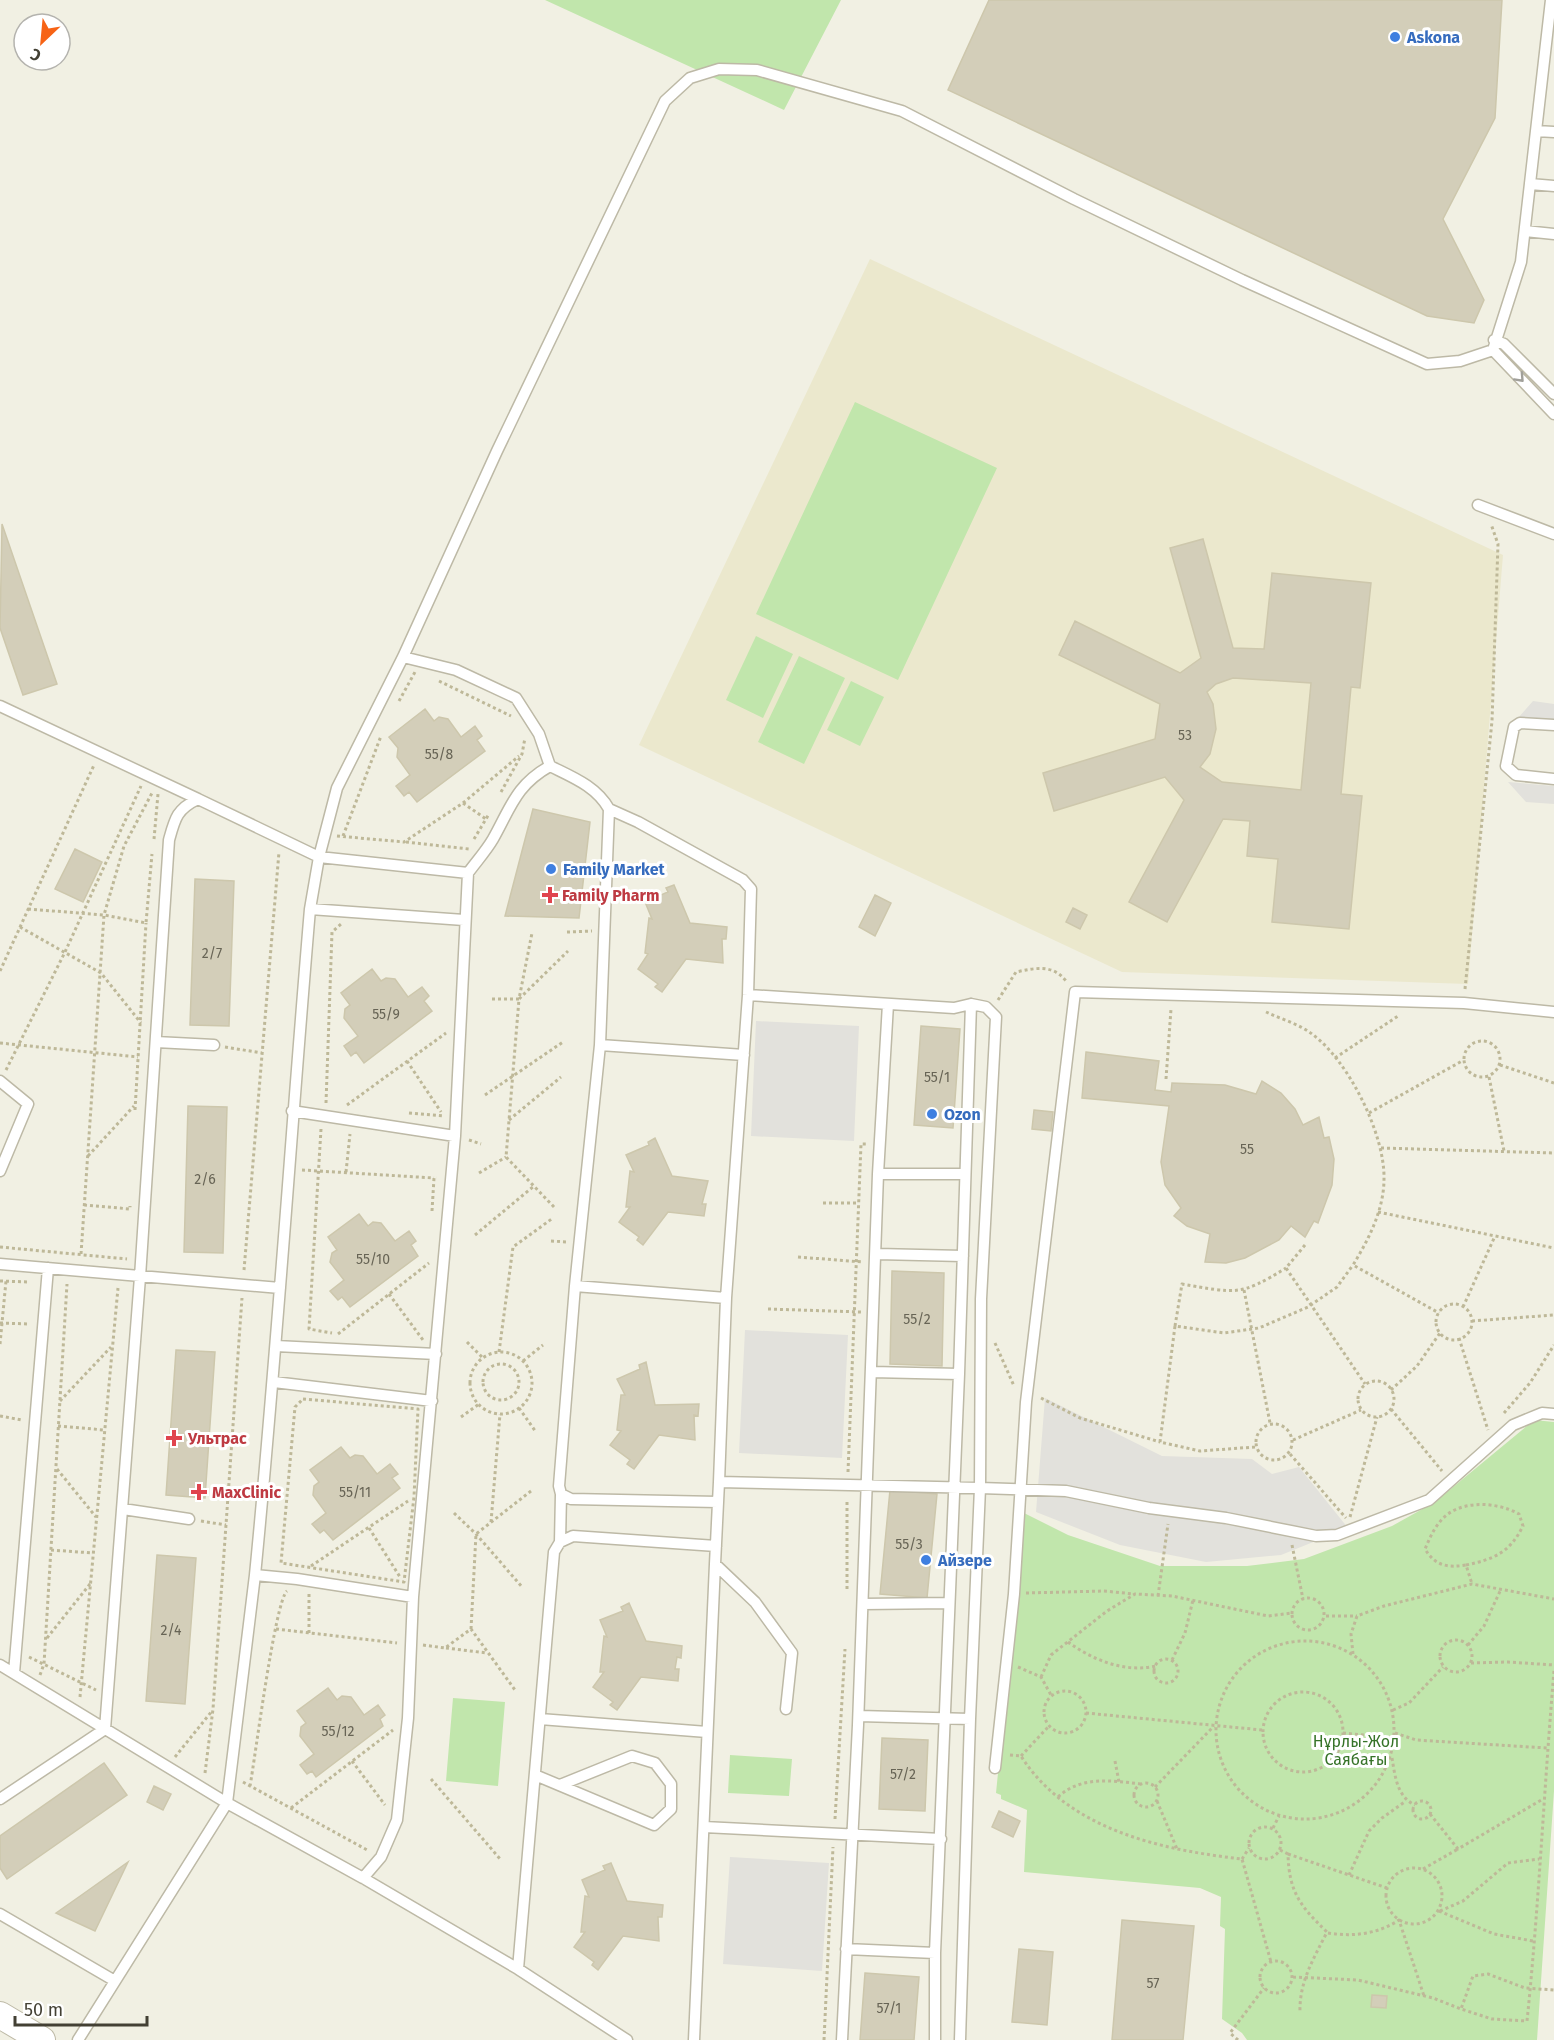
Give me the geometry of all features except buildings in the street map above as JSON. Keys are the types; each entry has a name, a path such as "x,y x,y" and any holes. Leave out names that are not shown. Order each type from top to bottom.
{"street":[{"path":"0,2015 42,2040"}],"lane":[{"path":"1494,345 1521,262 1551,0"},
{"path":"78,2040 227,1803 255,1575 274,1382 292,1111 310,909 319,857 337,788 403,657 497,451 665,101 690,78 719,69 757,70 902,111 1221,270 1427,364 1460,361 1494,345 1504,344 1554,394"},
{"path":"1536,131 1554,132"},
{"path":"1530,184 1554,186"},
{"path":"1525,231 1554,234"},
{"path":"1494,345 1554,414"},
{"path":"1482,506 1554,534"},
{"path":"403,657 456,670 516,698 539,734 549,766 588,785 609,809 734,875 751,889 748,995 726,1298 694,2040"},
{"path":"0,706 319,857 468,873"},
{"path":"1554,724 1520,723 1514,726 1506,766 1516,775 1554,779"},
{"path":"363,1878 381,1857 398,1820 413,1644 413,1597 455,1136 468,873 492,840 512,799 532,776 549,766"},
{"path":"105,1729 140,1277 169,840 175,820 183,806 198,799"},
{"path":"518,1969 554,1552 560,1542 560,1486 575,1286 600,1045 609,809"},
{"path":"310,909 464,920"},
{"path":"995,1768 1014,1594 1026,1402 1075,992 1464,1003 1554,1012"},
{"path":"748,995 954,1008 971,1004 986,1007 996,1017 981,1299 980,1488 960,2040"},
{"path":"842,2040 859,1716 877,1258 878,1174 888,1004"},
{"path":"935,2040 935,1953 959,1374 971,1004"},
{"path":"156,1042 214,1046"},
{"path":"600,1045 744,1055"},
{"path":"0,1081 28,1104 0,1171"},
{"path":"292,1111 455,1136"},
{"path":"878,1174 965,1174"},
{"path":"877,1258 963,1256"},
{"path":"0,1264 280,1288"},
{"path":"14,1673 48,1268"},
{"path":"575,1286 726,1298"},
{"path":"276,1346 436,1354"},
{"path":"872,1372 959,1374"},
{"path":"274,1382 432,1401"},
{"path":"719,1482 1066,1491 1316,1536 1337,1535 1429,1500 1513,1425 1542,1413 1554,1414"},
{"path":"561,1494 571,1499 718,1502"},
{"path":"123,1509 189,1519"},
{"path":"560,1542 573,1536 716,1546"},
{"path":"715,1564 755,1602 792,1653 786,1709"},
{"path":"255,1575 296,1583 413,1597"},
{"path":"863,1604 950,1603"},
{"path":"0,1665 227,1803 363,1878 518,1969 627,2040"},
{"path":"859,1716 970,1719"},
{"path":"540,1719 707,1732"},
{"path":"0,1799 105,1729"},
{"path":"535,1775 654,1825 671,1809 671,1784 656,1763 632,1756 560,1785"},
{"path":"704,1827 941,1839"},
{"path":"0,1914 115,1981"},
{"path":"846,1949 935,1953"}],"path":[{"path":"1464,1003 1492,721 1498,544 1482,506"},
{"path":"395,707 416,670"},
{"path":"436,680 516,719"},
{"path":"496,801 522,754 525,737 521,728"},
{"path":"343,836 381,735"},
{"path":"0,971 99,753"},
{"path":"404,842 463,803 522,754"},
{"path":"0,1081 83,915 146,775"},
{"path":"154,840 159,781"},
{"path":"81,1254 104,915 124,846 159,781"},
{"path":"463,803 486,819"},
{"path":"456,872 491,810"},
{"path":"324,835 469,849"},
{"path":"203,1788 213,1709 243,1286 280,839"},
{"path":"135,1116 146,923 153,852"},
{"path":"28,909 104,915 146,923"},
{"path":"334,1107 326,1106 333,932 350,921"},
{"path":"20,927 101,973 156,1042"},
{"path":"567,932 604,930"},
{"path":"532,933 519,999 506,1157 554,1207"},
{"path":"492,999 519,999 568,951"},
{"path":"996,1017 999,995 1016,972 1040,967 1060,973 1075,992"},
{"path":"1166,1079 1172,1005"},
{"path":"1175,1326 1224,1333 1259,1328 1312,1304 1337,1287 1353,1265 1367,1242 1378,1212 1384,1179 1381,1148 1369,1113 1347,1072 1312,1034 1260,1009"},
{"path":"1335,1058 1399,1015"},
{"path":"354,1110 342,1109 448,1031 447,1042"},
{"path":"1369,1113 1464,1060 1468,1047 1483,1041 1497,1049 1500,1065"},
{"path":"485,1095 563,1042"},
{"path":"0,1043 95,1055 138,1057"},
{"path":"214,1046 262,1053"},
{"path":"1464,1060 1473,1076 1489,1077"},
{"path":"407,1061 455,1136"},
{"path":"1489,1077 1500,1065"},
{"path":"1500,1065 1554,1083"},
{"path":"509,1120 561,1077"},
{"path":"1489,1077 1504,1152"},
{"path":"88,1157 136,1105"},
{"path":"444,1110 444,1116"},
{"path":"399,1113 444,1116"},
{"path":"327,1126 320,1130 309,1329 341,1334 429,1263"},
{"path":"345,1128 351,1136 346,1172"},
{"path":"847,1600 848,1486 861,1144 880,1145"},
{"path":"1381,1148 1554,1154"},
{"path":"479,1173 506,1157"},
{"path":"318,1170 451,1178"},
{"path":"432,1221 434,1178"},
{"path":"475,1235 534,1186"},
{"path":"84,1205 129,1209 130,1198"},
{"path":"823,1203 878,1203"},
{"path":"1378,1212 1554,1248"},
{"path":"500,1352 513,1247 553,1218"},
{"path":"1463,1307 1495,1236"},
{"path":"1160,1443 1182,1284 1233,1292 1254,1287 1286,1268 1305,1245"},
{"path":"0,1247 141,1261"},
{"path":"428,1274 430,1253"},
{"path":"798,1257 856,1262 877,1258"},
{"path":"1353,1265 1439,1312"},
{"path":"1286,1268 1365,1384"},
{"path":"36,1688 44,1664 68,1270"},
{"path":"78,1713 119,1275"},
{"path":"0,1344 6,1281"},
{"path":"1244,1290 1249,1329 1270,1423"},
{"path":"389,1294 423,1340 424,1329"},
{"path":"1453,1303 1463,1307 1472,1321 1467,1334 1455,1340 1440,1333 1435,1323 1439,1312 1453,1303"},
{"path":"768,1309 875,1313"},
{"path":"1472,1321 1554,1315"},
{"path":"1,1323 30,1324"},
{"path":"1391,1390 1417,1366 1440,1333"},
{"path":"992,1335 1012,1384 1026,1402"},
{"path":"1459,1338 1488,1431 1493,1427"},
{"path":"467,1342 483,1358"},
{"path":"524,1361 543,1345"},
{"path":"1500,1418 1530,1383 1554,1345"},
{"path":"60,1401 113,1346"},
{"path":"500,1352 517,1356 524,1361 532,1377 532,1386 530,1394 519,1408 500,1413 479,1404 471,1389 470,1380 472,1371 483,1358 500,1352"},
{"path":"502,1364 514,1369 519,1382 514,1395 501,1400 488,1394 483,1381 489,1369 502,1364"},
{"path":"1391,1409 1377,1417 1363,1413 1357,1398 1365,1384 1381,1381 1393,1392 1391,1409 1443,1473"},
{"path":"1028,1389 1080,1418 1160,1443 1200,1451 1255,1447"},
{"path":"303,1399 418,1409 414,1497 404,1582 308,1569 281,1563 295,1407 303,1399"},
{"path":"462,1417 479,1404"},
{"path":"519,1408 536,1432"},
{"path":"1293,1440 1361,1410"},
{"path":"491,1522 500,1413"},
{"path":"0,1416 22,1420"},
{"path":"1290,1454 1350,1522 1377,1417"},
{"path":"1270,1423 1285,1426 1293,1440 1290,1454 1278,1461 1264,1458 1255,1447 1258,1431 1270,1423"},
{"path":"58,1426 105,1430"},
{"path":"56,1468 96,1518"},
{"path":"1434,1479 1449,1468"},
{"path":"250,1786 283,1595 308,1569 424,1490"},
{"path":"515,1690 471,1629 476,1534 531,1491"},
{"path":"1485,1502 1505,1506 1518,1514 1522,1526 1514,1544 1495,1556 1466,1565 1448,1568 1431,1559 1425,1549 1440,1521 1459,1510 1485,1502"},
{"path":"1158,1596 1169,1511"},
{"path":"454,1513 476,1534 523,1588"},
{"path":"189,1519 226,1524"},
{"path":"369,1528 413,1597"},
{"path":"1289,1530 1303,1599"},
{"path":"51,1550 93,1553"},
{"path":"1466,1565 1472,1584"},
{"path":"45,1639 90,1584"},
{"path":"1325,1616 1357,1616 1384,1606 1472,1584 1554,1599"},
{"path":"1468,1645 1484,1626 1501,1589"},
{"path":"304,1590 311,1596 309,1633"},
{"path":"1014,1594 1104,1591 1193,1600 1268,1616 1292,1613"},
{"path":"1041,1677 1051,1655 1107,1611 1135,1594"},
{"path":"1303,1599 1316,1600 1324,1609 1325,1616 1319,1627 1307,1631 1296,1625 1292,1613 1293,1607 1303,1599"},
{"path":"1172,1660 1185,1634 1193,1600"},
{"path":"1353,1654 1351,1634 1357,1616"},
{"path":"276,1629 401,1643"},
{"path":"444,1648 471,1629"},
{"path":"1307,1631 1308,1640"},
{"path":"1308,1640 1331,1644 1353,1654 1371,1669 1385,1688 1393,1710 1395,1736 1391,1756 1374,1787 1347,1809 1326,1818 1302,1820 1279,1816 1258,1806 1240,1791 1226,1772 1218,1750 1216,1725 1224,1693 1244,1664 1263,1651 1285,1643 1308,1640"},
{"path":"1471,1663 1472,1651 1468,1645 1457,1640 1445,1644 1439,1655 1443,1667 1448,1671 1461,1672 1471,1663 1508,1662 1554,1665"},
{"path":"1068,1641 1100,1660 1124,1667 1141,1670 1156,1666 1163,1660 1172,1660"},
{"path":"413,1644 488,1653"},
{"path":"824,2040 833,1835 845,1646"},
{"path":"16,1650 108,1696"},
{"path":"1156,1666 1157,1679 1170,1683 1179,1672 1172,1660"},
{"path":"1006,1665 1041,1677 1051,1695"},
{"path":"1393,1710 1409,1704 1443,1667"},
{"path":"1293,1977 1358,1980 1424,1996 1492,2019 1527,2021 1554,1671"},
{"path":"1058,1691 1075,1692 1081,1697 1086,1713 1079,1728 1064,1733 1049,1726 1044,1710 1051,1695 1058,1691"},
{"path":"1304,1691 1315,1693 1332,1704 1342,1723 1343,1733 1337,1753 1330,1762 1322,1768 1301,1773 1291,1771 1273,1760 1267,1751 1262,1730 1264,1720 1275,1702 1284,1696 1304,1691"},
{"path":"167,1767 213,1709"},
{"path":"1086,1713 1262,1730"},
{"path":"291,1808 399,1725"},
{"path":"1155,1787 1216,1725"},
{"path":"1022,1756 1049,1726"},
{"path":"1343,1733 1547,1748"},
{"path":"997,1752 1022,1756 1034,1776 1058,1797 1101,1825 1146,1842 1177,1850 1242,1859"},
{"path":"1391,1756 1396,1781 1406,1801 1415,1805"},
{"path":"352,1761 392,1814"},
{"path":"1115,1761 1119,1782"},
{"path":"231,1775 381,1857"},
{"path":"431,1779 501,1860"},
{"path":"1058,1797 1075,1785 1098,1779 1155,1787"},
{"path":"1142,1784 1135,1790 1137,1803 1145,1807 1157,1801"},
{"path":"1155,1787 1157,1801 1177,1850"},
{"path":"1424,1996 1399,1920 1389,1910 1387,1888 1401,1871 1423,1869 1543,1799"},
{"path":"1348,1875 1369,1831 1382,1818 1406,1801"},
{"path":"1430,1814 1422,1819 1417,1817 1413,1812 1415,1805 1420,1801 1427,1802 1431,1808 1430,1814 1458,1849"},
{"path":"1273,1828 1279,1816"},
{"path":"1249,1848 1252,1853 1264,1859 1270,1858 1280,1850 1281,1837 1273,1828 1260,1827 1254,1830 1250,1835 1249,1848 1242,1859 1271,1962"},
{"path":"1280,1850 1387,1888"},
{"path":"1288,1854 1289,1875 1295,1896 1308,1914 1327,1932 1362,1934 1387,1928 1399,1920 1421,1924 1438,1911 1463,1901 1508,1863 1539,1858"},
{"path":"1423,1869 1435,1877 1442,1890 1438,1911"},
{"path":"1438,1911 1494,1934 1533,1941"},
{"path":"1300,2013 1303,1979 1327,1932"},
{"path":"1271,1962 1286,1964 1293,1977"},
{"path":"1238,2040 1230,2032 1264,1988 1261,1973 1271,1962"},
{"path":"1461,2010 1473,1976 1488,1974 1530,1988 1554,1990"},
{"path":"1264,1988 1278,1993 1286,1990 1293,1977"}],"shaded area":[{"path":"870,259 1503,555 1468,984 1122,972 639,745"},
{"path":"1533,701 1554,704 1554,721 1518,718"},
{"path":"1508,782 1554,786 1554,804 1526,802"},
{"path":"756,1021 859,1026 854,1141 751,1136"},
{"path":"745,1330 848,1335 842,1458 739,1453"},
{"path":"1045,1398 1162,1456 1252,1459 1272,1474 1299,1467 1348,1528 1281,1555 1206,1562 1120,1545 1036,1512"},
{"path":"730,1857 829,1863 822,1971 723,1964"}],"green space":[{"path":"545,0 841,0 784,110"},
{"path":"855,402 997,468 898,680 756,614"},
{"path":"756,636 793,654 763,718 726,700"},
{"path":"799,656 845,678 804,764 758,742"},
{"path":"851,681 884,697 860,746 827,730"},
{"name":"Нұрлы-Жол Саябағы","path":"1534,1420 1554,1422 1554,1791 1537,2040 1247,2040 1242,2033 1222,2019 1225,1929 1220,1926 1221,1897 1200,1888 1024,1872 1027,1810 1001,1799 1001,1795 996,1793 1024,1513 1068,1535 1160,1566 1247,1566 1304,1559 1392,1526 1435,1502"},
{"path":"453,1698 505,1702 498,1786 446,1781"},
{"path":"730,1755 792,1759 789,1796 728,1793"}],"place":[{"name":"Askona","path":"1395,37"},
{"name":"Family Market","path":"551,869"},
{"name":"Family Pharm","path":"550,895"},
{"name":"Ozon","path":"932,1114"},
{"name":"Ультрас","path":"174,1438"},
{"name":"MaxClinic","path":"199,1492"},
{"name":"Айзере","path":"926,1560"}]}
